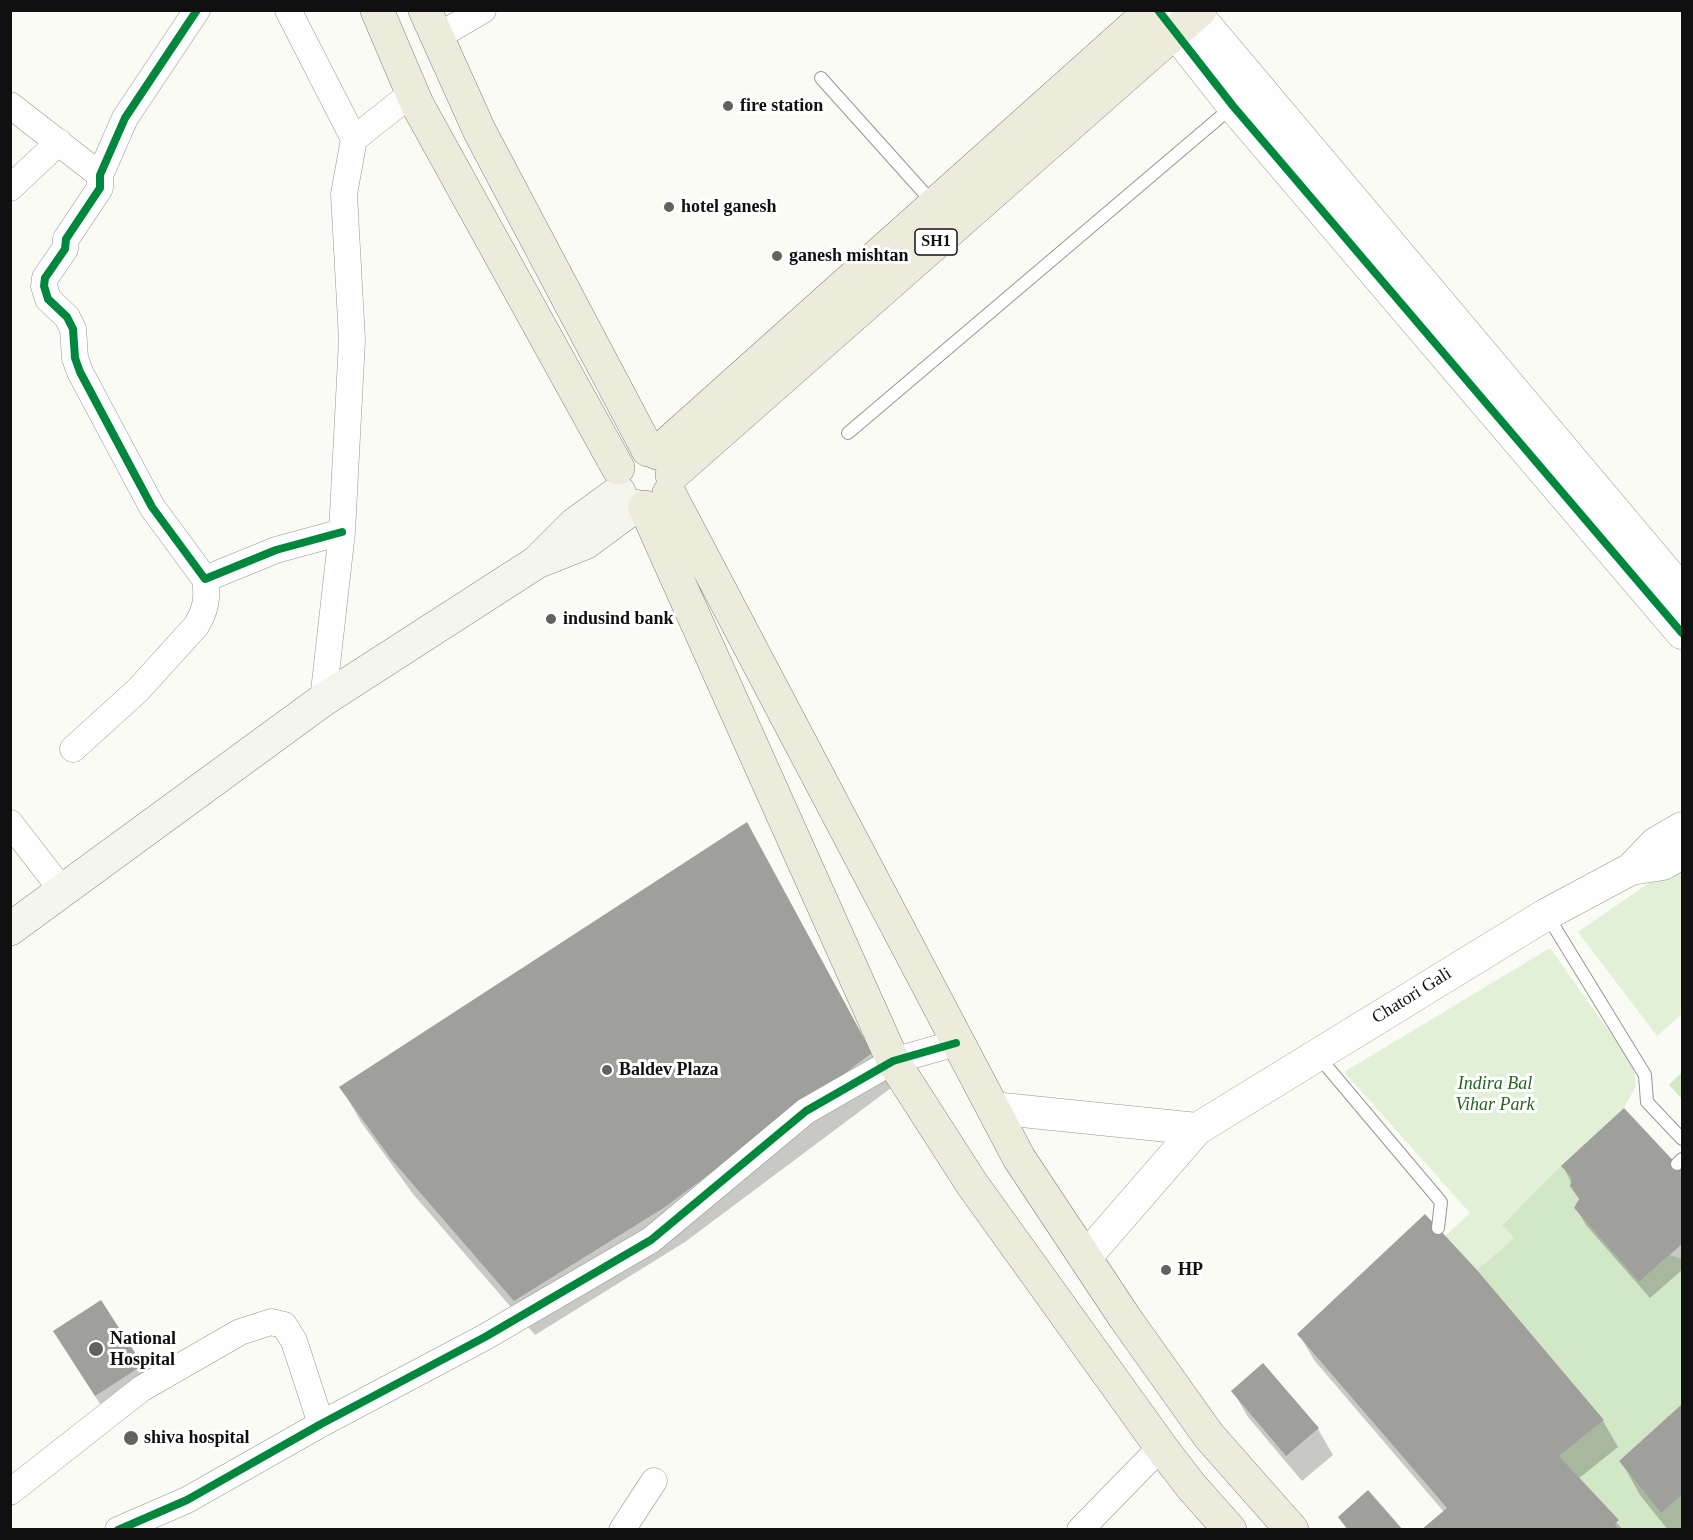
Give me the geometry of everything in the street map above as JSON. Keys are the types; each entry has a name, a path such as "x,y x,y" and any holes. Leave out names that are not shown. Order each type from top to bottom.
{"main road":[{"path":"377,10 412,93 645,480 1019,1158 1085,1258 1209,1436 1292,1530"},
{"name":"SH1","path":"645,480 934,204 1179,14"},
{"name":"SH1","path":"645,480 1179,14"},
{"path":"431,24 645,480 893,1061 972,1184 1161,1447 1230,1530"},
{"path":"10,929 61,889 323,700 537,562 575,524 645,480"}],"street":[{"path":"73,749 138,690 196,626 203,614 208,596 205,579 152,507 80,372 75,358 73,329 67,317 48,299 44,286 45,278 65,249 66,239 100,188 100,175 125,118 197,10"},
{"path":"288,10 354,139 344,194 352,340 342,532 323,700"},
{"path":"431,24 483,10"},
{"path":"1179,14 1233,106 1683,633"},
{"path":"1179,14 1683,591"},
{"path":"354,139 412,93"},
{"path":"10,105 100,175"},
{"path":"10,188 59,142"},
{"path":"205,579 276,550 342,532"},
{"path":"10,823 61,889"},
{"path":"1631,869 1656,843 1683,828"},
{"path":"1631,869 1663,864 1683,853"},
{"name":"Chatori Gali","path":"1085,1258 1197,1129 1547,914 1631,869"},
{"path":"118,1530 187,1500 321,1424 485,1337 651,1240 806,1111 893,1061 956,1043"},
{"path":"993,1108 1197,1129"},
{"path":"10,1492 141,1389 240,1332 271,1322 284,1325 294,1341 321,1424"},
{"path":"1080,1530 1161,1447"},
{"path":"622,1530 654,1481"}],"lane":[{"path":"821,78 934,204"},
{"path":"848,433 1233,106"},
{"path":"1547,914 1645,1075 1647,1102 1683,1139"},
{"path":"1317,1055 1441,1202 1438,1228"}],"green space":[{"path":"1682,860 1682,1014 1657,1036 1578,932"},
{"name":"Indira Bal Vihar Park","path":"1550,948 1633,1065 1636,1086 1624,1108 1502,1224 1514,1238 1477,1270 1445,1236 1470,1213 1344,1072"},
{"path":"1682,1072 1682,1099 1669,1085"},
{"path":"1561,1166 1572,1178 1571,1186 1579,1199 1574,1208 1639,1282 1670,1255 1682,1259 1682,1404 1619,1461 1661,1513 1682,1495 1682,1529 1619,1529 1615,1524 1619,1520 1559,1456 1604,1420 1477,1270 1514,1238 1502,1225"}],"building":[{"name":"Baldev Plaza","path":"747,822 872,1053 665,1207 514,1301 391,1159 339,1087"},
{"path":"1624,1108 1682,1170 1682,1244 1639,1282 1574,1208 1579,1199 1570,1186 1572,1178 1561,1166"},
{"path":"1425,1214 1477,1270 1604,1420 1559,1456 1619,1520 1615,1524 1619,1530 1421,1530 1447,1508 1297,1334"},
{"path":"101,1300 143,1365 95,1396 53,1331"},
{"path":"1263,1363 1319,1428 1286,1456 1231,1391"},
{"path":"1682,1404 1682,1495 1661,1513 1619,1461"},
{"path":"1368,1490 1403,1530 1348,1530 1338,1517"}],"cycle path":[{"path":"197,10 125,118 100,175 100,188 66,239 65,249 45,278 44,286 48,299 67,317 73,329 75,358 80,372 152,507 205,579 276,550 342,532"},
{"path":"1158,10 1233,106 1682,633"},
{"path":"118,1530 187,1500 321,1424 485,1337 651,1240 806,1111 893,1061 956,1043"}],"place":[{"name":"fire station","path":"728,106"},
{"name":"hotel ganesh","path":"669,207"},
{"name":"ganesh mishtan","path":"777,256"},
{"name":"indusind bank","path":"551,619"},
{"name":"Baldev Plaza","path":"607,1070"},
{"name":"HP","path":"1166,1270"},
{"name":"National Hospital","path":"96,1349"},
{"name":"shiva hospital","path":"131,1438"}]}
